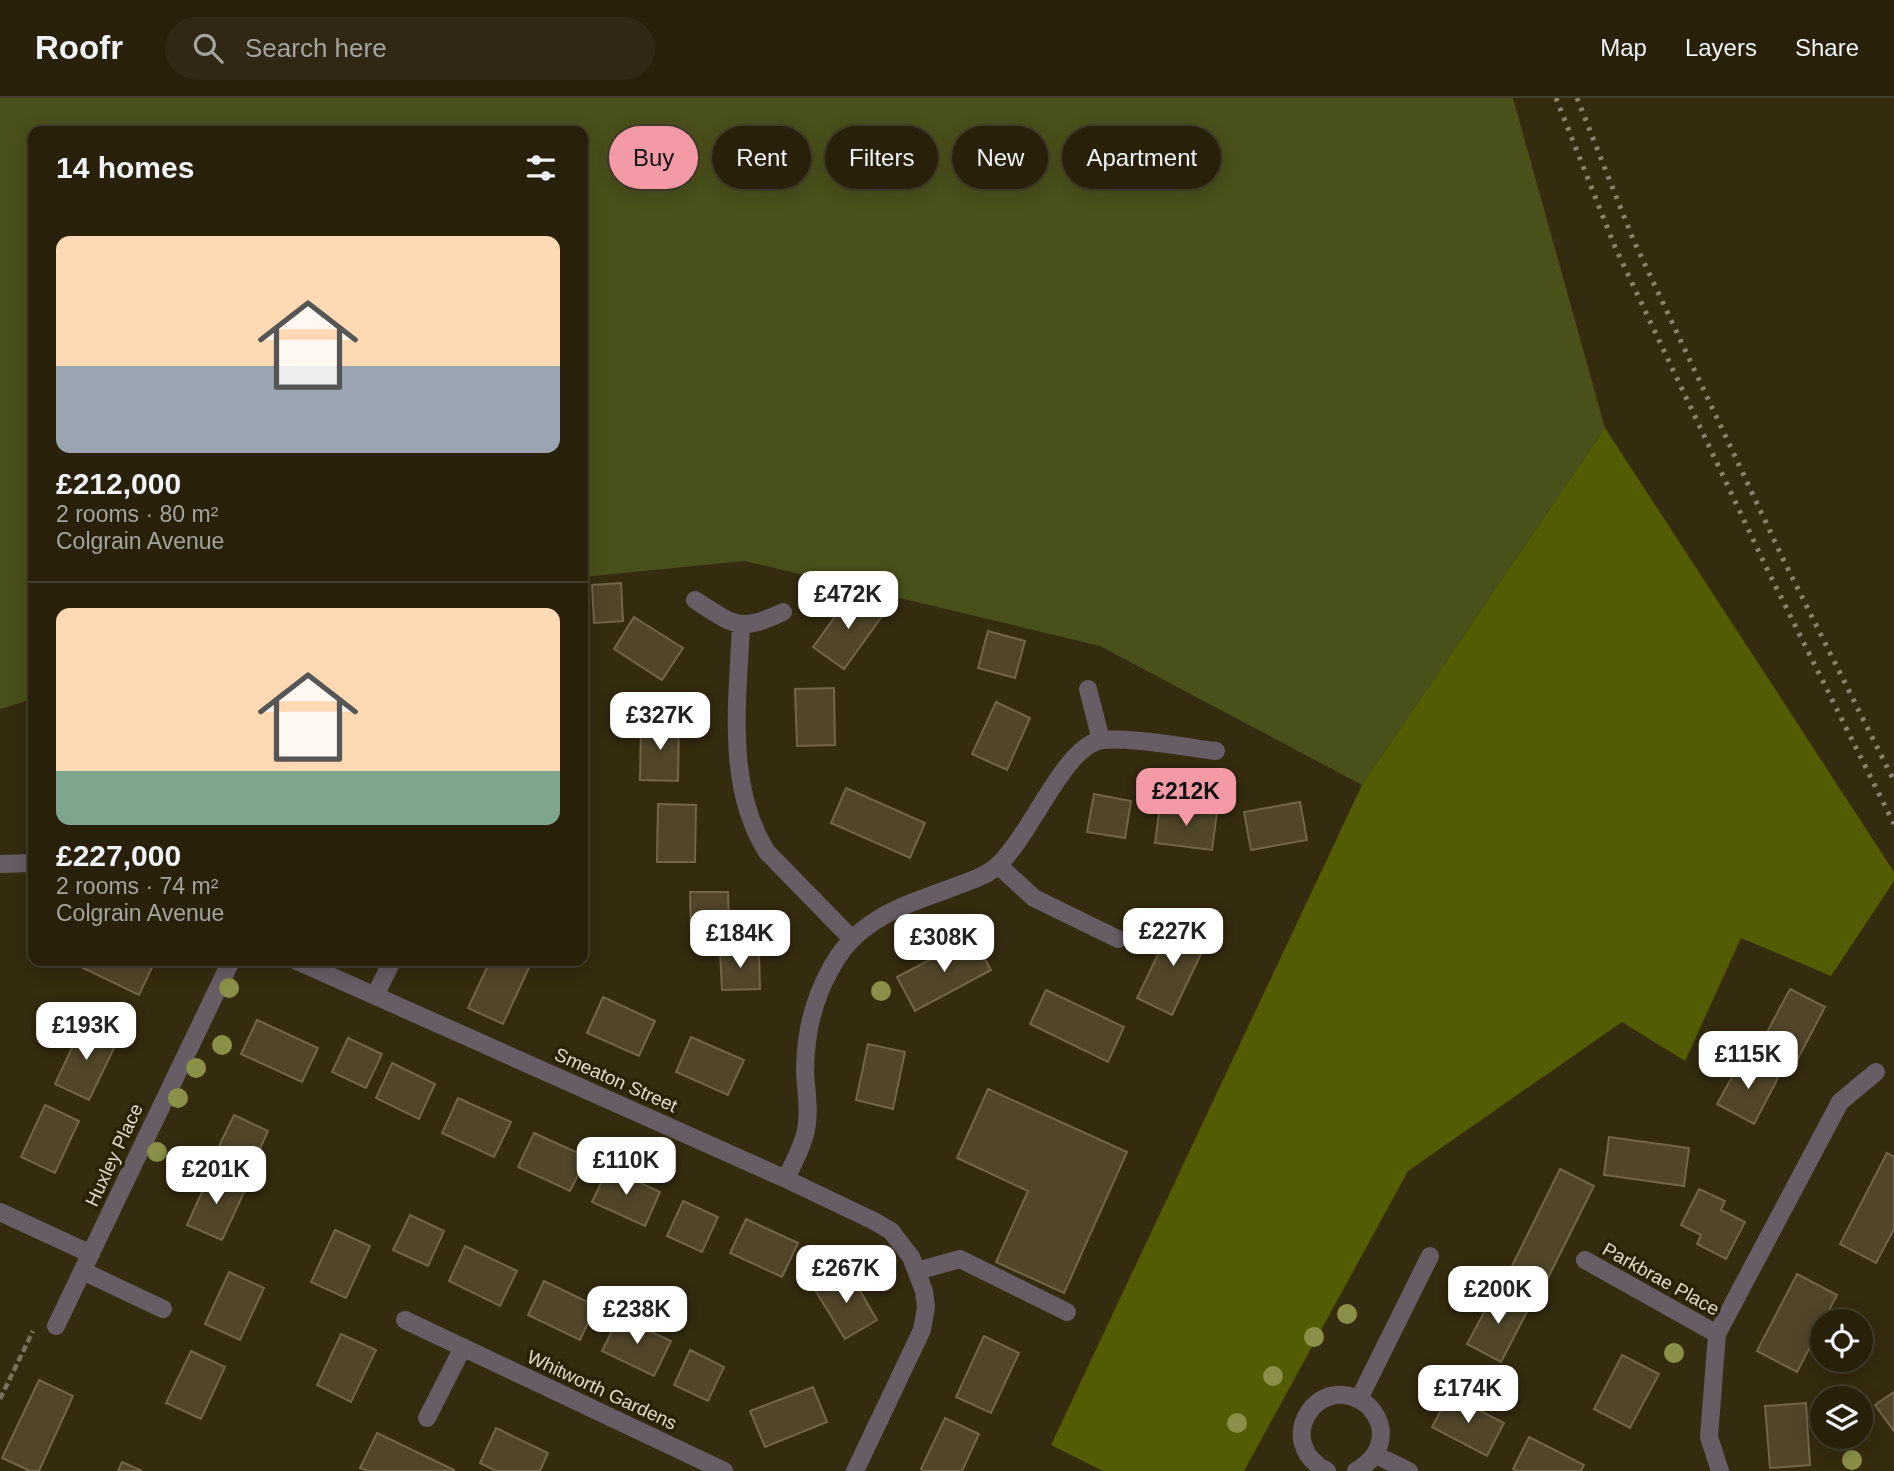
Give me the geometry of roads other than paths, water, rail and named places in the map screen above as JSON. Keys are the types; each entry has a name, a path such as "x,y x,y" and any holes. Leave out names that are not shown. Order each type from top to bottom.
{"street":[{"path":"695,600 741,625 759,624 783,612"},
{"path":"741,625 737,734 747,809 767,852 851,938"},
{"path":"1088,689 1101,740"},
{"path":"786,1179 806,1130 806,1053 811,1018 831,968 851,938 879,917 972,881 998,865 1085,747 1101,740 1116,739 1216,751"},
{"path":"0,864 28,863"},
{"path":"998,865 1034,898 1118,939"},
{"name":"Huxley Place","path":"56,1326 229,966"},
{"name":"Smeaton Street","path":"308,966 786,1179 891,1231 904,1245 916,1271 924,1291 926,1307 922,1330 855,1471"},
{"path":"375,996 390,966"},
{"name":"Parkbrae Place","path":"1720,1471 1709,1437 1717,1334 1840,1102 1876,1072"},
{"path":"0,1212 163,1309"},
{"path":"1359,1399 1430,1256"},
{"path":"916,1271 960,1259 1067,1311"},
{"name":"Parkbrae Place","path":"1585,1260 1717,1334"},
{"name":"Whitworth Gardens","path":"405,1320 724,1471"},
{"path":"427,1418 463,1347"},
{"path":"1327,1471 1308,1457 1301,1432 1304,1419 1311,1408 1334,1395 1347,1395 1370,1406 1381,1429 1376,1455 1367,1465 1356,1471"},
{"path":"1376,1455 1409,1471"}],"railway":[{"path":"1556,98 1615,247 1767,569 1894,824"},
{"path":"1577,98 1633,239 1784,561 1894,781"}]}
